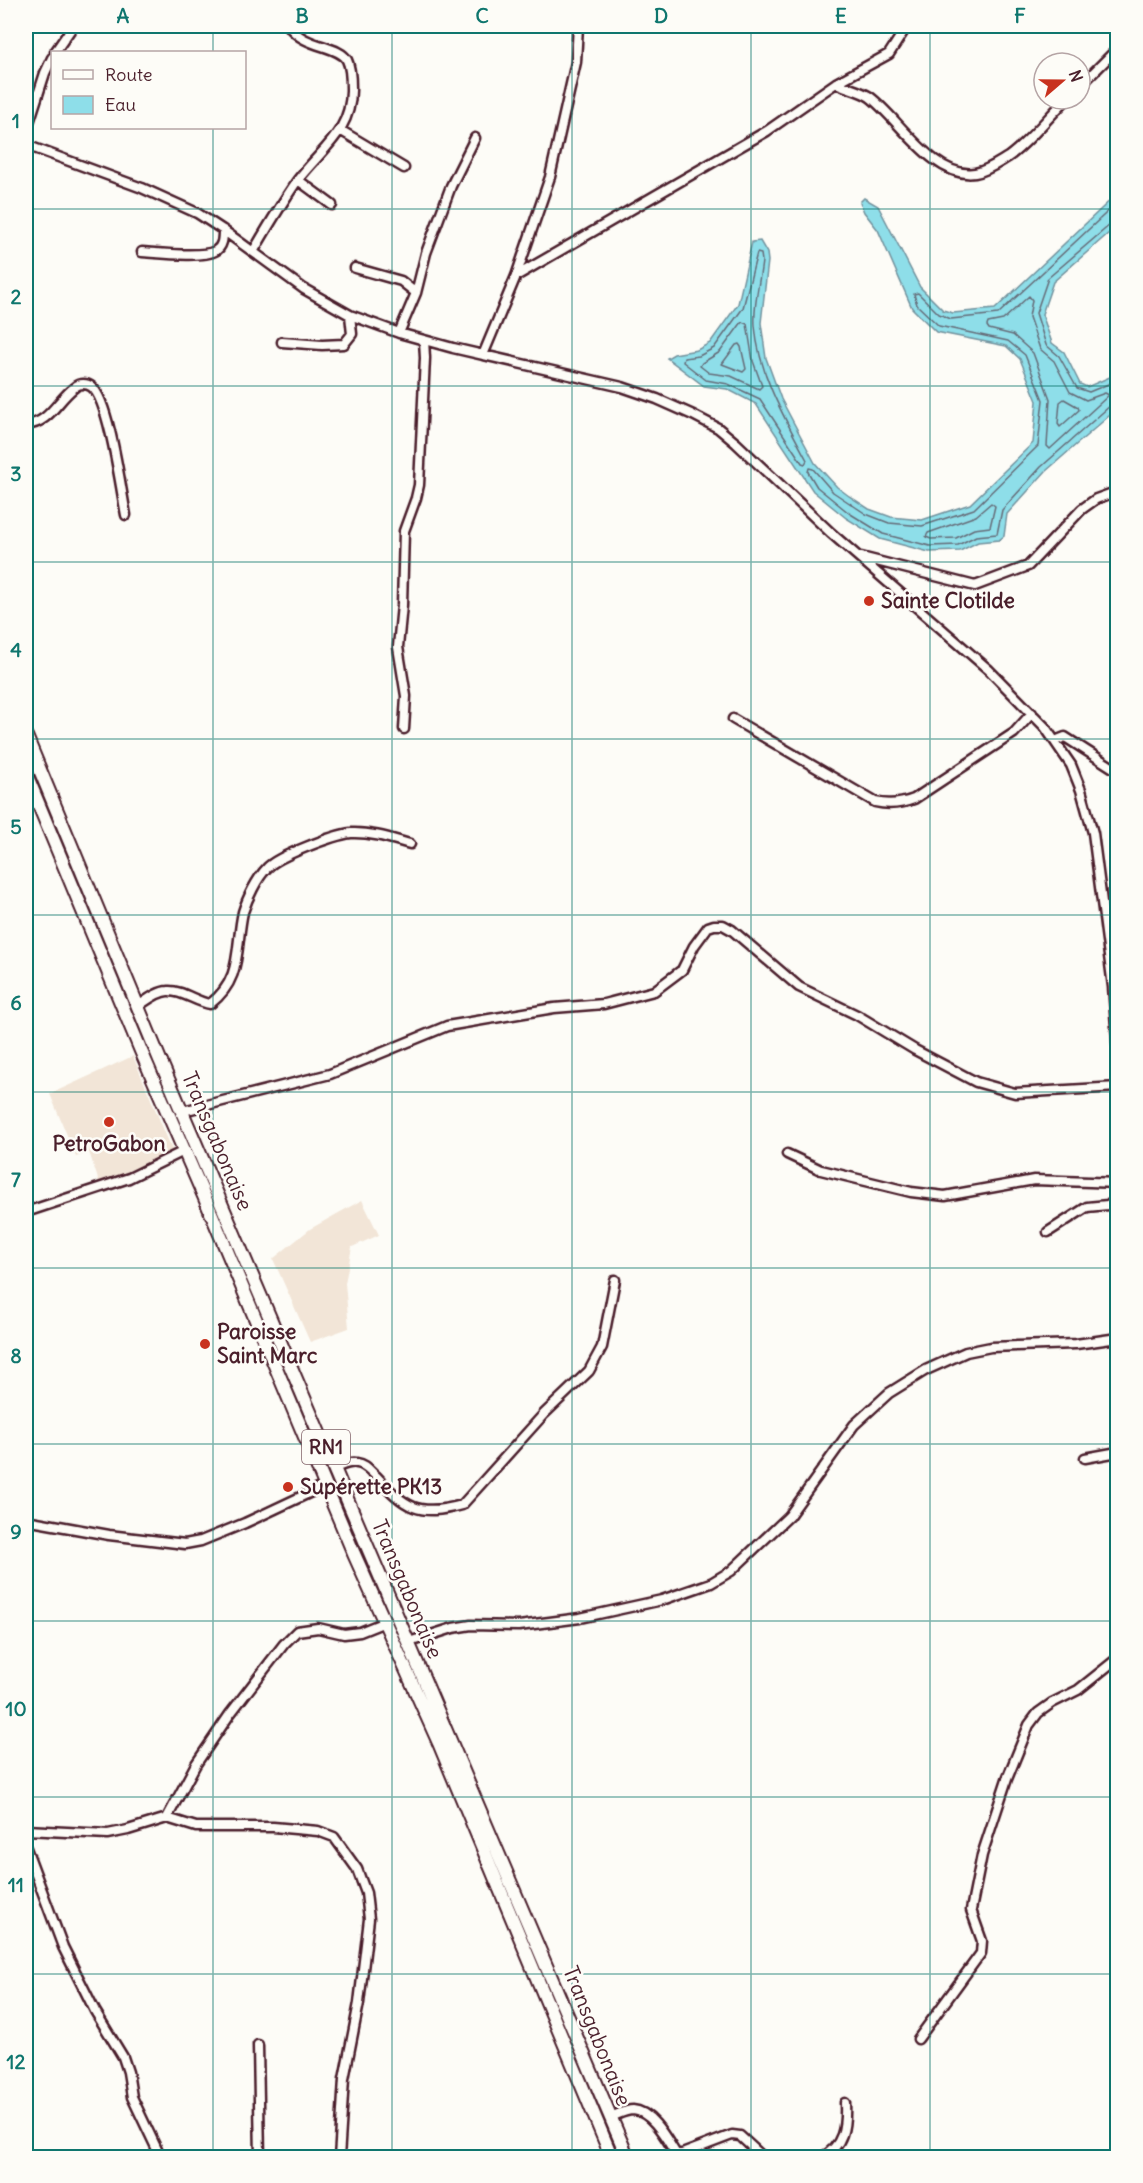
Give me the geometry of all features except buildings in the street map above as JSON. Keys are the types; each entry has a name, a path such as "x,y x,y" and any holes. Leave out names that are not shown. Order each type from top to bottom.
{"highway":[{"name":"Transgabonaise","path":"26,736 138,1006 628,2157"},
{"name":"Transgabonaise","path":"26,774 96,947 358,1563 439,1743 612,2157"}],"street":[{"path":"56,51 73,26"},
{"path":"253,252 298,180 348,118 351,102 347,61 331,49 308,42 294,33 289,26"},
{"path":"483,356 516,276 550,177 576,63 578,26"},
{"path":"516,276 768,131 836,83 890,54 907,26"},
{"path":"1092,74 1112,54 1118,54"},
{"path":"26,132 51,60"},
{"path":"836,83 869,96 923,150 955,172 974,173 990,168 1010,155 1055,111"},
{"path":"340,130 404,168"},
{"path":"399,333 416,293 426,253 451,186 475,138"},
{"path":"26,145 162,196 197,213 304,290 350,315 399,333 483,356 622,387 657,399 718,428 858,557 967,650 1032,713 1055,741 1077,777 1093,833 1113,987 1118,1054"},
{"path":"298,180 332,205"},
{"path":"142,252 205,255 217,251 222,243 223,230"},
{"path":"355,268 401,281 416,293"},
{"path":"282,342 344,344 351,334 350,315"},
{"path":"404,729 406,696 398,647 402,605 404,531 419,485 424,340"},
{"path":"26,425 47,417 76,386 84,384 92,386 104,406 126,515"},
{"path":"858,557 975,586 1028,566 1082,508 1096,499 1118,491"},
{"path":"733,719 875,802 885,805 914,799 1014,733 1032,713"},
{"path":"1055,741 1065,737 1118,771"},
{"path":"138,1006 168,991 200,1003 210,1004 223,994 230,984 236,964 244,910 258,880 267,867 280,858 330,838 352,833 410,844"},
{"path":"183,1111 330,1074 447,1026 554,1008 604,1004 654,991 682,970 704,932 714,925 723,925 732,930 799,987 857,1015 915,1050 976,1082 1015,1093 1118,1087"},
{"path":"26,1212 129,1178 184,1151"},
{"path":"787,1154 821,1170 912,1191 945,1196 1034,1180 1118,1183"},
{"path":"1048,1232 1087,1207 1118,1204"},
{"path":"334,1468 357,1462 368,1467 397,1498 409,1507 427,1511 462,1505 544,1414 589,1371 602,1347 615,1280"},
{"path":"409,1642 453,1628 471,1625 519,1626 580,1618 662,1600 711,1583 731,1571 789,1516 854,1425 889,1393 926,1370 966,1352 991,1347 1076,1344 1118,1338"},
{"path":"1085,1458 1118,1452"},
{"path":"26,1520 109,1535 184,1544 201,1541 245,1523 326,1485"},
{"path":"167,1818 196,1764 230,1714 284,1644 297,1631 318,1628 344,1634 360,1632 385,1622"},
{"path":"918,2039 981,1953 982,1941 971,1910 982,1855 1007,1779 1029,1725 1038,1713 1078,1690 1118,1658"},
{"path":"26,1830 108,1834 167,1818 196,1827 273,1827 318,1831 334,1837 357,1869 366,1893 369,1919 359,2003 344,2079 339,2157"},
{"path":"26,1848 63,1947 95,2011 123,2057 132,2097 161,2157"},
{"path":"258,2045 260,2157"},
{"path":"821,2157 828,2154 839,2141 846,2125 845,2103"},
{"path":"610,2117 629,2110 642,2113 657,2127 676,2154 682,2154 732,2134 740,2136 764,2157"}],"shaded area":[{"path":"133,1056 173,1152 161,1156 146,1166 99,1182 89,1152 76,1157 50,1094"},
{"path":"362,1200 379,1235 352,1247 345,1283 349,1328 310,1342 273,1259 310,1229"}],"water":[{"path":"1117,194 1117,226 1053,282 1042,314 1052,343 1064,352 1080,384 1087,387 1117,374 1117,409 1046,471 1007,514 1004,536 999,540 978,542 960,551 929,552 880,539 846,518 813,491 756,404 727,389 704,386 667,358 674,354 697,350 710,343 738,304 752,242 760,241 767,253 768,261 761,323 766,358 781,399 815,463 837,487 849,496 869,509 891,517 922,520 970,504 1033,443 1037,401 1020,359 1006,346 936,332 912,308 878,230 864,212 860,202 864,198 878,206 920,287 943,310 953,313 995,309"}],"place":[{"name":"Sainte Clotilde","path":"869,601"},
{"name":"PetroGabon","path":"109,1122"},
{"name":"Paroisse Saint Marc","path":"205,1344"},
{"name":"Supérette PK13","path":"288,1487"}]}
